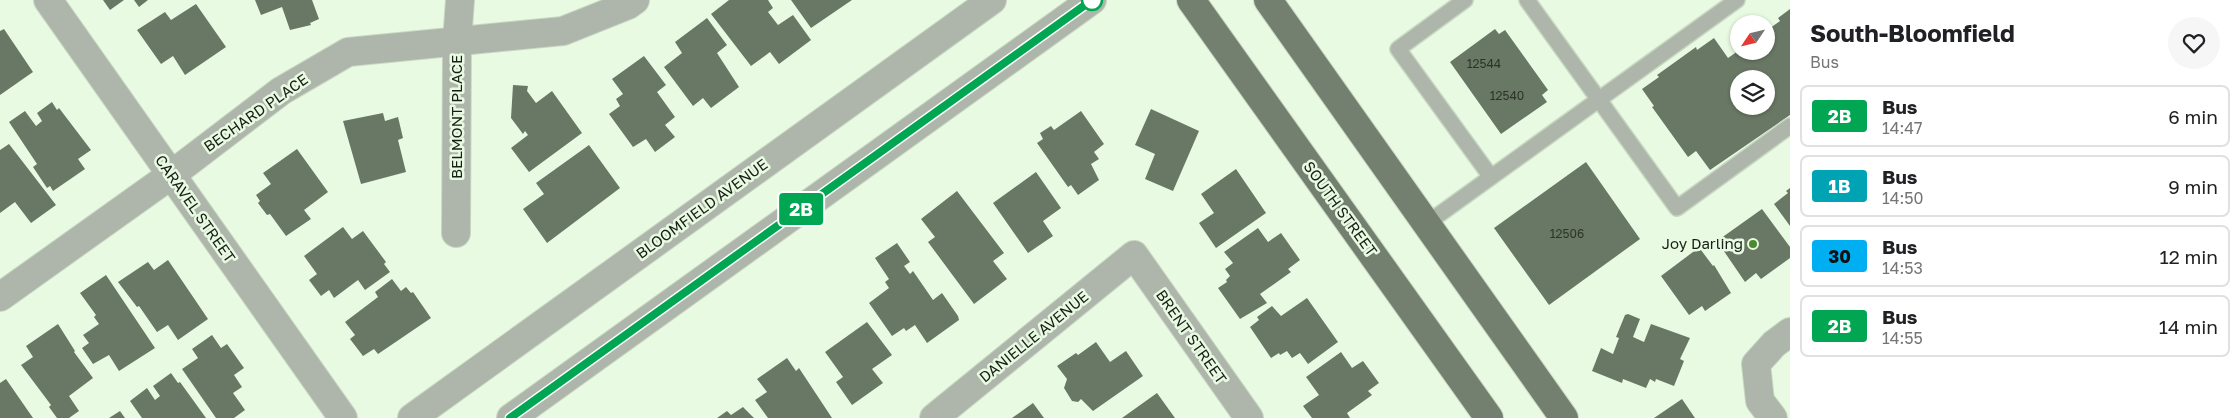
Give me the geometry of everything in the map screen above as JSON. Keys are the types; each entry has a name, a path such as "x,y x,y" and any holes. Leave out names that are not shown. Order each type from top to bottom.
{"main road":[{"name":"SOUTH STREET","path":"1191,0 1489,418"},
{"path":"1268,0 1564,418"}],"street":[{"name":"CARAVEL STREET","path":"48,0 172,175 334,415"},
{"name":"BELMONT PLACE","path":"456,234 457,42 460,0"},
{"name":"BECHARD PLACE","path":"0,297 172,175 281,92 348,52 563,31 628,5 635,0"},
{"name":"BLOOMFIELD AVENUE","path":"412,418 992,0"},
{"path":"511,418 1092,0"},
{"name":"DANIELLE AVENUE","path":"934,418 1134,255"},
{"name":"BRENT STREET","path":"1134,255 1249,418"},
{"path":"1772,418 1760,401 1756,364 1782,338"}],"lane":[{"path":"1465,0 1398,49 1491,177"},
{"path":"1527,0 1676,208 1790,126"},
{"path":"1426,224 1738,0"}],"building":[{"path":"103,0 124,0 110,10"},
{"path":"134,0 148,0 139,7"},
{"path":"255,0 312,0 319,19 310,23 311,25 290,30 282,7 261,15"},
{"path":"729,0 768,0 773,8 768,12 778,25 793,15 811,40 779,64 770,52 751,66 711,14"},
{"path":"791,0 852,0 811,28"},
{"path":"196,4 226,47 185,75 173,56 161,64 137,30 165,12 171,20"},
{"path":"1790,9 1790,115 1710,170 1696,151 1688,157 1652,107 1654,106 1642,89 1659,77 1657,75 1696,47 1697,50 1714,38 1728,58 1730,57 1730,60 1775,60 1775,25 1780,21 1778,18"},
{"path":"707,18 727,45 717,53 739,87 711,108 703,98 693,106 664,67 682,53 675,42"},
{"path":"4,29 33,72 0,95 0,31"},
{"path":"1495,29 1499,34 1505,30 1548,90 1542,95 1547,102 1501,134 1450,62"},
{"path":"644,56 666,85 657,92 675,117 665,125 675,137 655,152 646,139 633,147 609,114 620,106 616,99 623,94 612,79"},
{"path":"513,85 528,86 527,91 536,103 552,91 582,133 529,172 511,148 528,135 525,131 523,134 511,118"},
{"path":"52,102 57,110 59,108 91,150 78,159 85,169 53,191 50,186 47,188 33,167 37,164 9,122 25,111 36,126 42,121 37,113"},
{"path":"1151,109 1199,131 1173,191 1145,179 1155,154 1135,145"},
{"path":"1081,111 1104,144 1094,152 1099,159 1091,164 1099,180 1078,195 1071,185 1068,187 1037,143 1043,139 1040,133 1051,126 1054,130"},
{"path":"383,113 385,121 398,117 403,138 398,140 406,172 361,184 343,121"},
{"path":"9,144 56,205 31,223 15,202 0,213 0,150"},
{"path":"589,145 620,188 547,243 523,209 544,194 536,183"},
{"path":"297,149 328,192 304,210 311,219 286,236 270,214 267,215 258,203 260,201 256,195 271,184 263,173"},
{"path":"1586,162 1640,239 1549,305 1494,228"},
{"path":"1236,169 1266,213 1216,248 1199,223 1214,213 1201,194"},
{"path":"1036,172 1061,208 1043,221 1053,236 1028,253 993,203"},
{"path":"1790,188 1790,226 1774,204 1788,193 1786,191"},
{"path":"957,191 1004,253 993,261 1007,279 974,304 928,242 935,237 921,219"},
{"name":"Joy Darling","path":"1762,209 1790,247 1790,258 1761,279 1756,273 1745,282 1717,241"},
{"path":"343,227 352,239 363,231 386,262 384,264 390,272 365,290 358,280 334,298 329,290 321,296 309,280 317,274 304,256"},
{"path":"1258,228 1268,242 1281,233 1300,260 1288,269 1291,272 1260,294 1267,303 1240,319 1218,288 1227,282 1226,280 1230,276 1225,269 1233,263 1224,252"},
{"path":"897,243 910,262 904,266 910,274 913,271 933,300 942,293 958,316 959,320 927,343 915,325 906,331 904,328 892,336 869,303 889,288 885,282 889,279 875,258"},
{"path":"1697,249 1701,250 1714,265 1731,293 1705,311 1702,306 1689,315 1661,276"},
{"path":"168,260 208,319 178,340 168,325 157,332 139,306 137,307 118,282 148,262 154,270"},
{"path":"106,275 155,348 119,371 109,355 93,364 82,348 89,343 83,335 99,324 94,317 96,315 80,293"},
{"path":"392,279 401,291 406,287 411,293 413,292 431,318 378,354 374,349 363,356 350,339 355,335 345,322 378,297 375,292"},
{"path":"1307,298 1338,342 1308,364 1300,353 1292,358 1287,351 1271,358 1250,327 1259,320 1257,317 1272,306 1281,316"},
{"path":"1628,314 1640,319 1633,337 1644,342 1651,324 1690,338 1680,359 1684,361 1674,386 1656,379 1655,382 1650,379 1646,388 1623,379 1622,383 1592,371 1601,348 1613,354 1619,338 1616,337 1625,315"},
{"path":"867,322 892,355 872,369 883,383 852,405 836,382 843,377 825,352"},
{"path":"58,324 74,352 93,378 69,396 79,411 69,418 57,418 49,407 51,405 21,365 33,357 26,346"},
{"path":"212,335 221,348 227,344 244,368 234,375 242,387 233,393 245,410 234,418 216,418 182,369 198,358 192,349"},
{"path":"1096,342 1110,362 1126,351 1143,376 1093,411 1081,399 1078,402 1072,401 1064,388 1067,379 1057,366 1076,353 1078,355"},
{"path":"1341,352 1352,368 1363,361 1379,383 1368,391 1372,395 1347,413 1350,418 1312,418 1303,406 1319,395 1306,377"},
{"path":"787,358 796,371 799,368 832,418 768,418 755,400 767,392 757,379"},
{"path":"171,373 178,383 180,382 206,418 142,418 130,401 147,388 155,400 160,396 153,386"},
{"path":"6,379 33,418 0,418 0,383"},
{"path":"1157,393 1175,418 1122,418"},
{"path":"1682,399 1695,418 1654,418"},
{"path":"1033,403 1044,418 1012,418"},
{"path":"743,407 754,418 717,418 727,411 731,415"},
{"path":"120,411 125,418 109,418"}],"bus line":[{"name":"2B","path":"510,418 1092,0"}],"place":[{"name":"Joy Darling","path":"1753,244"}]}
